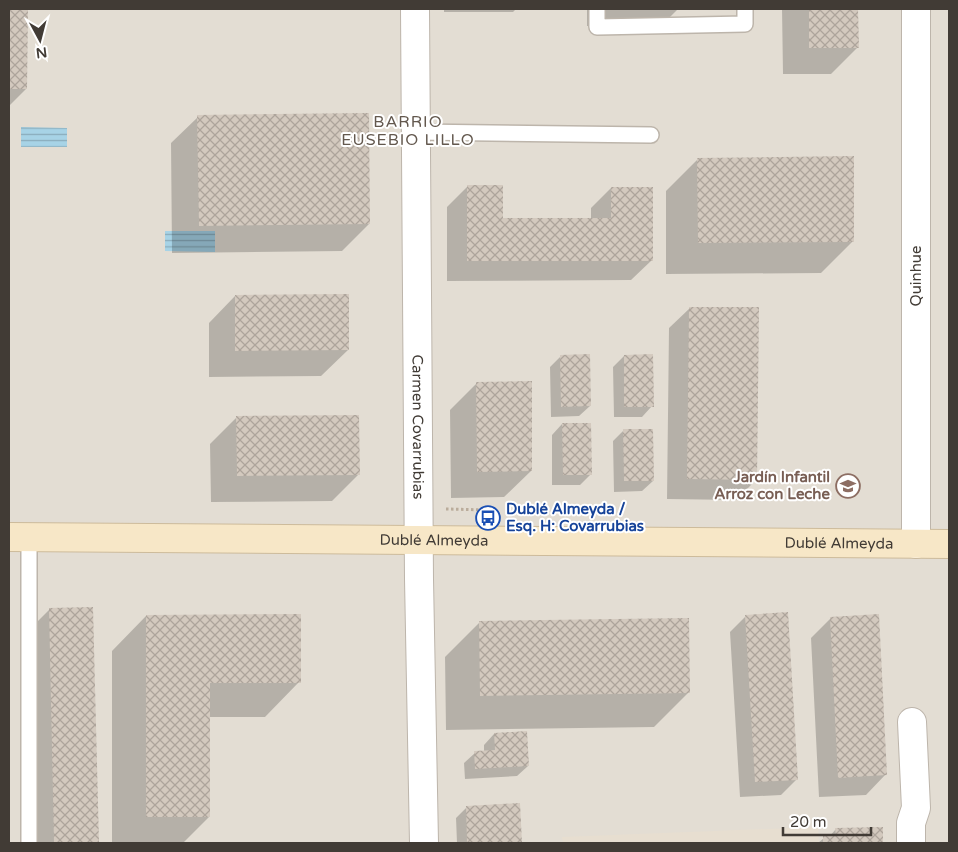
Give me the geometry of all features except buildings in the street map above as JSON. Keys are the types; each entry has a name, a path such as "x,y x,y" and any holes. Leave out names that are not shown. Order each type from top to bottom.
{"main road":[{"name":"Dublé Almeyda","path":"19,537 949,544"}],"street":[{"name":"Carmen Covarrubias","path":"415,9 424,843"},
{"name":"Quinhue","path":"916,9 916,544"},
{"path":"912,722 916,808 911,823 912,843"}],"lane":[{"path":"597,9 597,28 745,24 745,9"},
{"path":"416,132 651,134"},
{"path":"19,537 29,843"}],"shaded area":[{"path":"9,9 949,9 949,843 9,843"},
{"path":"818,827 819,843 563,843 562,837"}],"water":[{"path":"21,127 67,128 67,147 21,147"},
{"path":"165,231 215,231 215,252 165,251"}],"place":[{"name":"Jardín Infantil Arroz con Leche","path":"848,486"},
{"name":"Dublé Almeyda / Esq. H: Covarrubias","path":"488,518"}],"district":[{"name":"BARRIO EUSEBIO LILLO","path":"408,131"}]}
